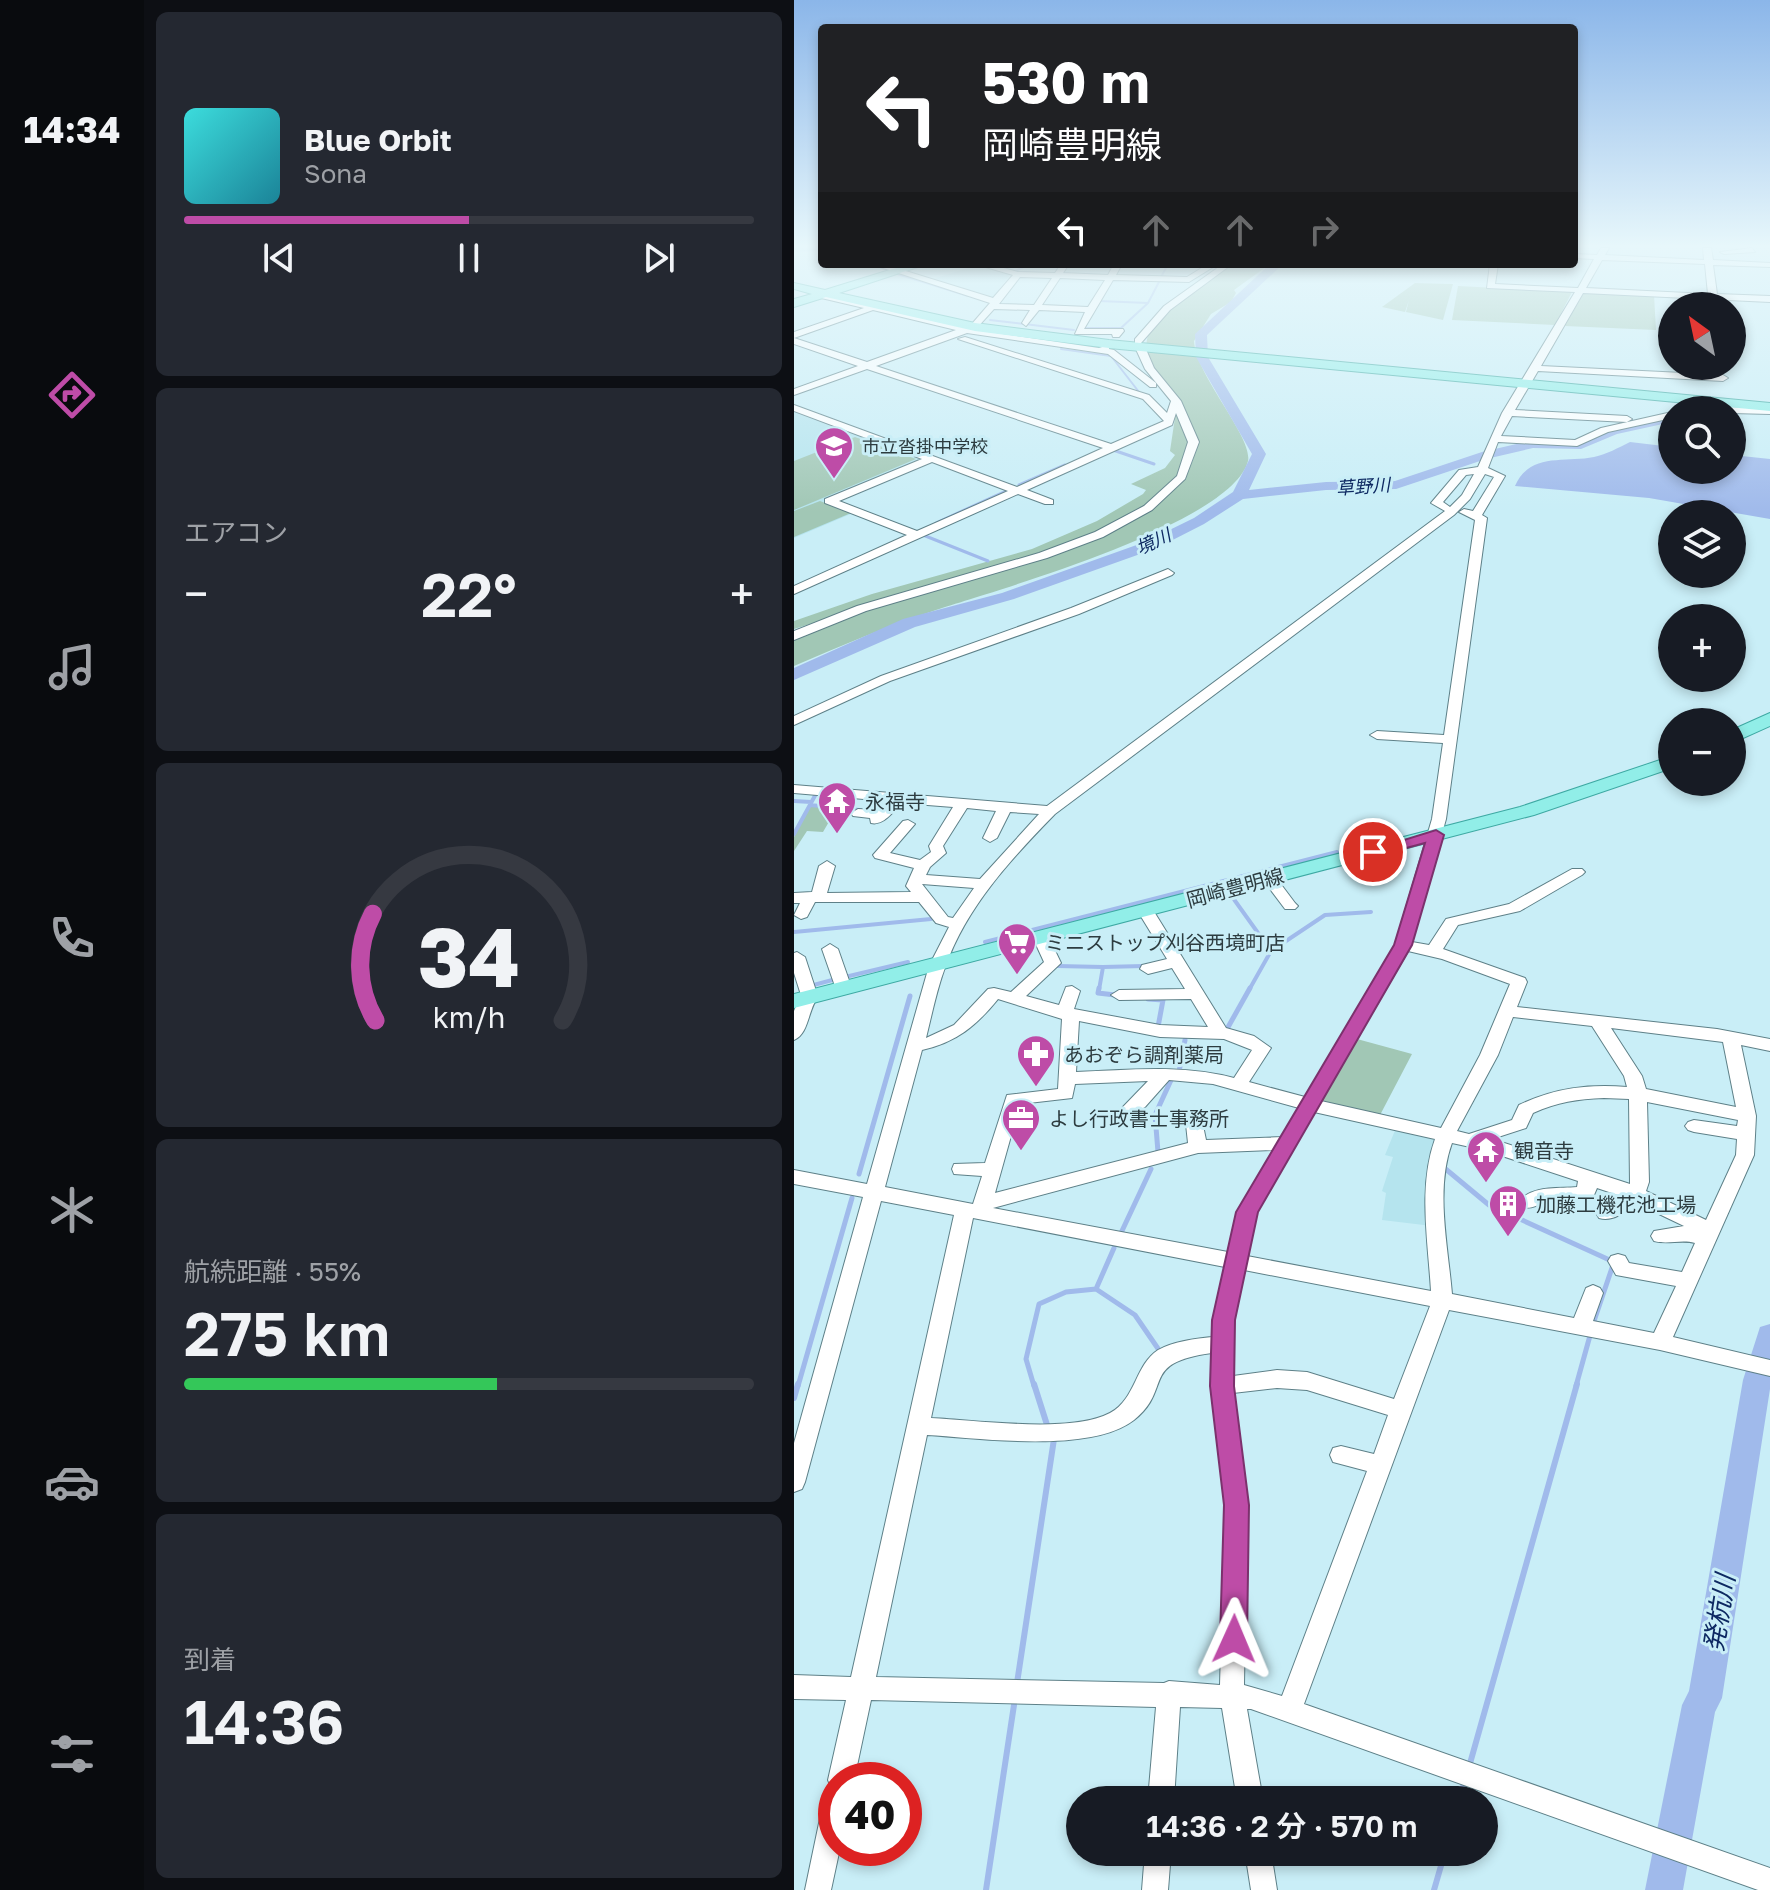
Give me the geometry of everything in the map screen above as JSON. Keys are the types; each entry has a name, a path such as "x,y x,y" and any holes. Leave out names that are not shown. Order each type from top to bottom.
{"main road":[{"path":"1065,336 1529,377 1770,407"},
{"path":"1746,730 1770,719"},
{"name":"岡崎豊明線","path":"804,999 1565,800 1658,767"}],"street":[{"path":"794,392 952,336"},
{"path":"954,336 1146,397 1169,421"},
{"path":"1018,336 1060,345 1104,349 1171,396"},
{"path":"794,633 885,601 1058,551 1142,512 1182,475 1196,448 1193,427 1150,369 1143,344 1148,336"},
{"path":"794,1482 877,1192 913,1046 937,966 957,924 982,884 1050,811 1450,513 1466,497 1507,413 1553,336"},
{"path":"794,342 1110,449"},
{"path":"1038,362 1060,345"},
{"path":"1529,377 1658,378"},
{"path":"1169,421 1171,396"},
{"path":"1746,409 1770,407"},
{"path":"794,408 1049,502"},
{"path":"1507,413 1644,421"},
{"path":"1746,416 1770,418"},
{"path":"1493,443 1577,443 1605,430 1658,418"},
{"path":"794,590 1169,421"},
{"path":"917,535 829,501 931,459"},
{"path":"1248,1786 1232,1694 1236,1505 1222,1386 1221,1344 1247,1212 1403,945 1436,835 1452,740 1481,518 1470,513 1500,476 1483,467 1463,472 1442,505"},
{"path":"794,721 919,665 1101,604 1168,573"},
{"path":"1385,730 1452,740"},
{"path":"794,789 1050,811"},
{"path":"858,813 878,818 899,797"},
{"path":"957,924 942,920 914,886 919,872 936,859 939,853 936,846 963,803"},
{"path":"990,838 1006,806"},
{"path":"908,824 880,855 919,872 982,884"},
{"path":"801,914 815,896 827,866"},
{"path":"1434,950 1452,922 1514,908 1577,872"},
{"path":"1269,878 1290,906"},
{"path":"794,898 922,897"},
{"path":"1145,910 1219,1031"},
{"path":"1014,998 1053,963 1041,938"},
{"path":"1289,1710 1442,1300 1435,1197 1436,1161 1445,1136 1509,1011 1519,982 1492,975 1473,961 1403,945"},
{"path":"830,949 844,989"},
{"path":"794,1034 804,999 797,957"},
{"path":"1148,969 1177,961"},
{"path":"845,1762 917,1426 976,1208 994,1170 1013,1099 1066,1094 1068,1015 1072,991"},
{"path":"913,1046 938,1042 962,1032 994,993 1068,1015 1123,1022 1159,1031 1233,1032 1262,1048 1239,1084"},
{"path":"1123,1022 1124,995 1197,994"},
{"path":"1509,1011 1770,1045"},
{"path":"1598,1022 1625,1061 1638,1094 1640,1182 1621,1205 1606,1213"},
{"path":"1660,1342 1745,1155 1747,1125 1731,1038"},
{"path":"1128,1111 1144,1100 1152,1084 1166,1074"},
{"path":"1067,1078 1187,1075 1239,1084 1310,1105 1470,1140 1633,1193 1710,1235"},
{"path":"1470,1140 1512,1130 1520,1124 1525,1109 1556,1094 1638,1094 1747,1125"},
{"path":"1194,1115 1198,1147"},
{"path":"1694,1126 1747,1125"},
{"path":"976,1208 1198,1147 1287,1143"},
{"path":"961,1169 994,1170"},
{"path":"794,1177 976,1208 1235,1263 1660,1342 1770,1368"},
{"path":"1528,1202 1540,1194 1579,1194 1587,1190 1588,1177"},
{"path":"1661,1236 1686,1233 1710,1235"},
{"path":"1618,1261 1623,1270 1688,1280"},
{"path":"1581,1328 1593,1293"},
{"path":"917,1426 1094,1429 1134,1410 1155,1365 1166,1357 1183,1350 1221,1344"},
{"path":"1222,1386 1277,1379 1307,1381 1401,1410"},
{"path":"1341,1455 1381,1465"},
{"path":"794,1687 1232,1694 1289,1710 1770,1881"},
{"path":"1162,1786 1169,1693"},
{"path":"818,1890 823,1866"},
{"path":"1155,1890 1157,1866"},
{"path":"1260,1866 1264,1890"}],"shaded area":[{"name":"市立沓掛中学校","path":"794,410 925,459 825,501 853,513 794,538"},
{"path":"1396,1128 1441,1138 1432,1226 1382,1220 1386,1193 1382,1191 1393,1157 1385,1155"}],"green space":[{"path":"1149,336 1197,336 1194,341 1204,371 1247,450 1248,461 1233,485 1201,508 1109,552 864,636 794,666 794,637 850,614 980,577 1082,542 1162,499 1186,474 1195,451 1193,430 1149,358"},
{"path":"1177,404 1192,447 1179,475 1153,502 1086,538 794,629 794,621 872,594 1032,549 1097,521 1143,494 1146,490 1131,484 1165,468 1175,455 1170,451"},
{"path":"855,437 916,459 794,510 794,461"},
{"path":"820,501 851,513 794,537 794,511"},
{"path":"810,806 837,808 823,832 807,831 794,851 794,837"},
{"path":"1357,1039 1412,1054 1379,1117 1325,1105 1322,1101"}],"water":[{"path":"1630,442 1658,445 1658,484 1746,484 1746,456 1770,459 1770,519 1746,515 1746,500 1661,500 1515,486 1521,475 1539,463 1608,453"}],"waterway":[{"name":"境川","path":"1201,336 1202,357 1259,454 1239,495"},
{"path":"1061,349 1111,356 1139,392"},
{"name":"草野川","path":"1239,495 1326,486 1396,485 1482,456 1533,444 1581,445 1613,431 1658,421"},
{"path":"1113,450 1154,464"},
{"path":"1019,485 1065,465"},
{"path":"936,523 1006,491"},
{"name":"境川","path":"794,675 909,623 1008,596 1151,545 1199,521 1239,495"},
{"path":"923,535 988,561"},
{"path":"794,834 817,792"},
{"path":"794,801 811,802"},
{"path":"810,805 859,810"},
{"path":"985,942 1337,852"},
{"path":"1233,898 1271,951"},
{"path":"1271,951 1325,915 1371,912"},
{"path":"794,932 931,919"},
{"path":"1249,990 1271,951"},
{"path":"845,977 908,962"},
{"path":"1057,966 1103,967"},
{"path":"1103,967 1144,966"},
{"path":"1099,990 1103,967"},
{"path":"810,986 836,979"},
{"path":"1099,988 1098,993 1115,995"},
{"path":"1227,1029 1250,988"},
{"path":"859,1174 910,996"},
{"path":"1148,999 1163,1000 1158,1027"},
{"path":"1179,1072 1185,1040"},
{"path":"1158,1152 1155,1115 1172,1078"},
{"path":"1442,1166 1489,1205 1614,1262 1593,1324"},
{"path":"1121,1233 1151,1169"},
{"path":"798,1386 852,1198"},
{"path":"1096,1289 1114,1248"},
{"path":"1034,1386 1026,1359 1039,1304 1066,1292 1096,1289"},
{"path":"1096,1289 1135,1315 1161,1353"},
{"path":"1576,1386 1591,1332"},
{"name":"発杭川","path":"1664,1890 1699,1705 1705,1698 1757,1380 1770,1335"},
{"path":"794,1398 798,1384"},
{"path":"1034,1384 1048,1428"},
{"path":"1469,1767 1577,1384"},
{"path":"1017,1683 1054,1439"},
{"path":"986,1890 1014,1705"},
{"path":"1434,1890 1441,1866"}],"place":[{"name":"市立沓掛中学校","path":"834,480"},
{"name":"永福寺","path":"837,835"},
{"name":"ミニストップ刈谷西境町店","path":"1017,976"},
{"name":"あおぞら調剤薬局","path":"1036,1088"},
{"name":"よし行政書士事務所","path":"1021,1152"},
{"name":"観音寺","path":"1486,1184"},
{"name":"加藤工機花池工場","path":"1508,1238"}],"route":[{"path":"1234,1639 1236,1505 1222,1386 1223,1320 1247,1212 1403,945 1436,835 1373,852"}]}
